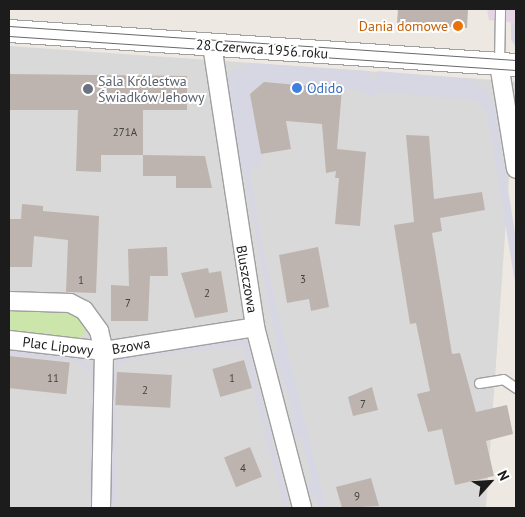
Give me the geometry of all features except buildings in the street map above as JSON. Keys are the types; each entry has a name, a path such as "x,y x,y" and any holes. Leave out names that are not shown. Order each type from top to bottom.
{"street":[{"name":"28 Czerwca 1956 roku","path":"9,31 507,64"},
{"name":"Bluszczowa","path":"212,45 255,327 302,508"},
{"path":"507,64 516,170"},
{"name":"Plac Lipowy","path":"9,302 70,303 84,310 94,320 104,351 9,340"},
{"name":"Bzowa","path":"101,508 104,351 255,327"}],"lane":[{"path":"500,9 507,64"},
{"path":"480,383 503,379 516,388"}],"shaded area":[{"path":"487,9 516,9 516,23 489,20"},
{"path":"511,22 515,23 516,47 511,40"},
{"path":"9,46 516,81 486,508 9,508"},
{"path":"249,63 370,71 370,79 377,79 377,71 471,79 485,87 495,108 516,239 516,289 487,112 474,100 380,92 380,96 365,95 365,91 264,82 250,94 263,165 250,169 264,254 326,508 319,508 315,494 310,496 307,486 313,484 301,437 295,438 290,419 295,417 274,352 278,351 243,170 238,171 224,85 230,72"},
{"path":"240,338 246,339 268,425 273,424 275,434 271,436 290,508 284,508 242,346 133,358 118,366 115,508 108,508 115,362 124,354"},
{"path":"9,347 76,355 95,371 95,508 90,508 89,484 91,374 76,362 9,355"}],"green space":[{"path":"9,305 78,312 86,332 75,342 9,335"}],"tram line":[{"path":"9,26 516,60"},
{"path":"9,36 516,70"}],"place":[{"name":"Dania domowe","path":"458,26"},
{"name":"Odido","path":"297,88"},
{"name":"Sala Królestwa Świadków Jehowy","path":"88,89"}]}
